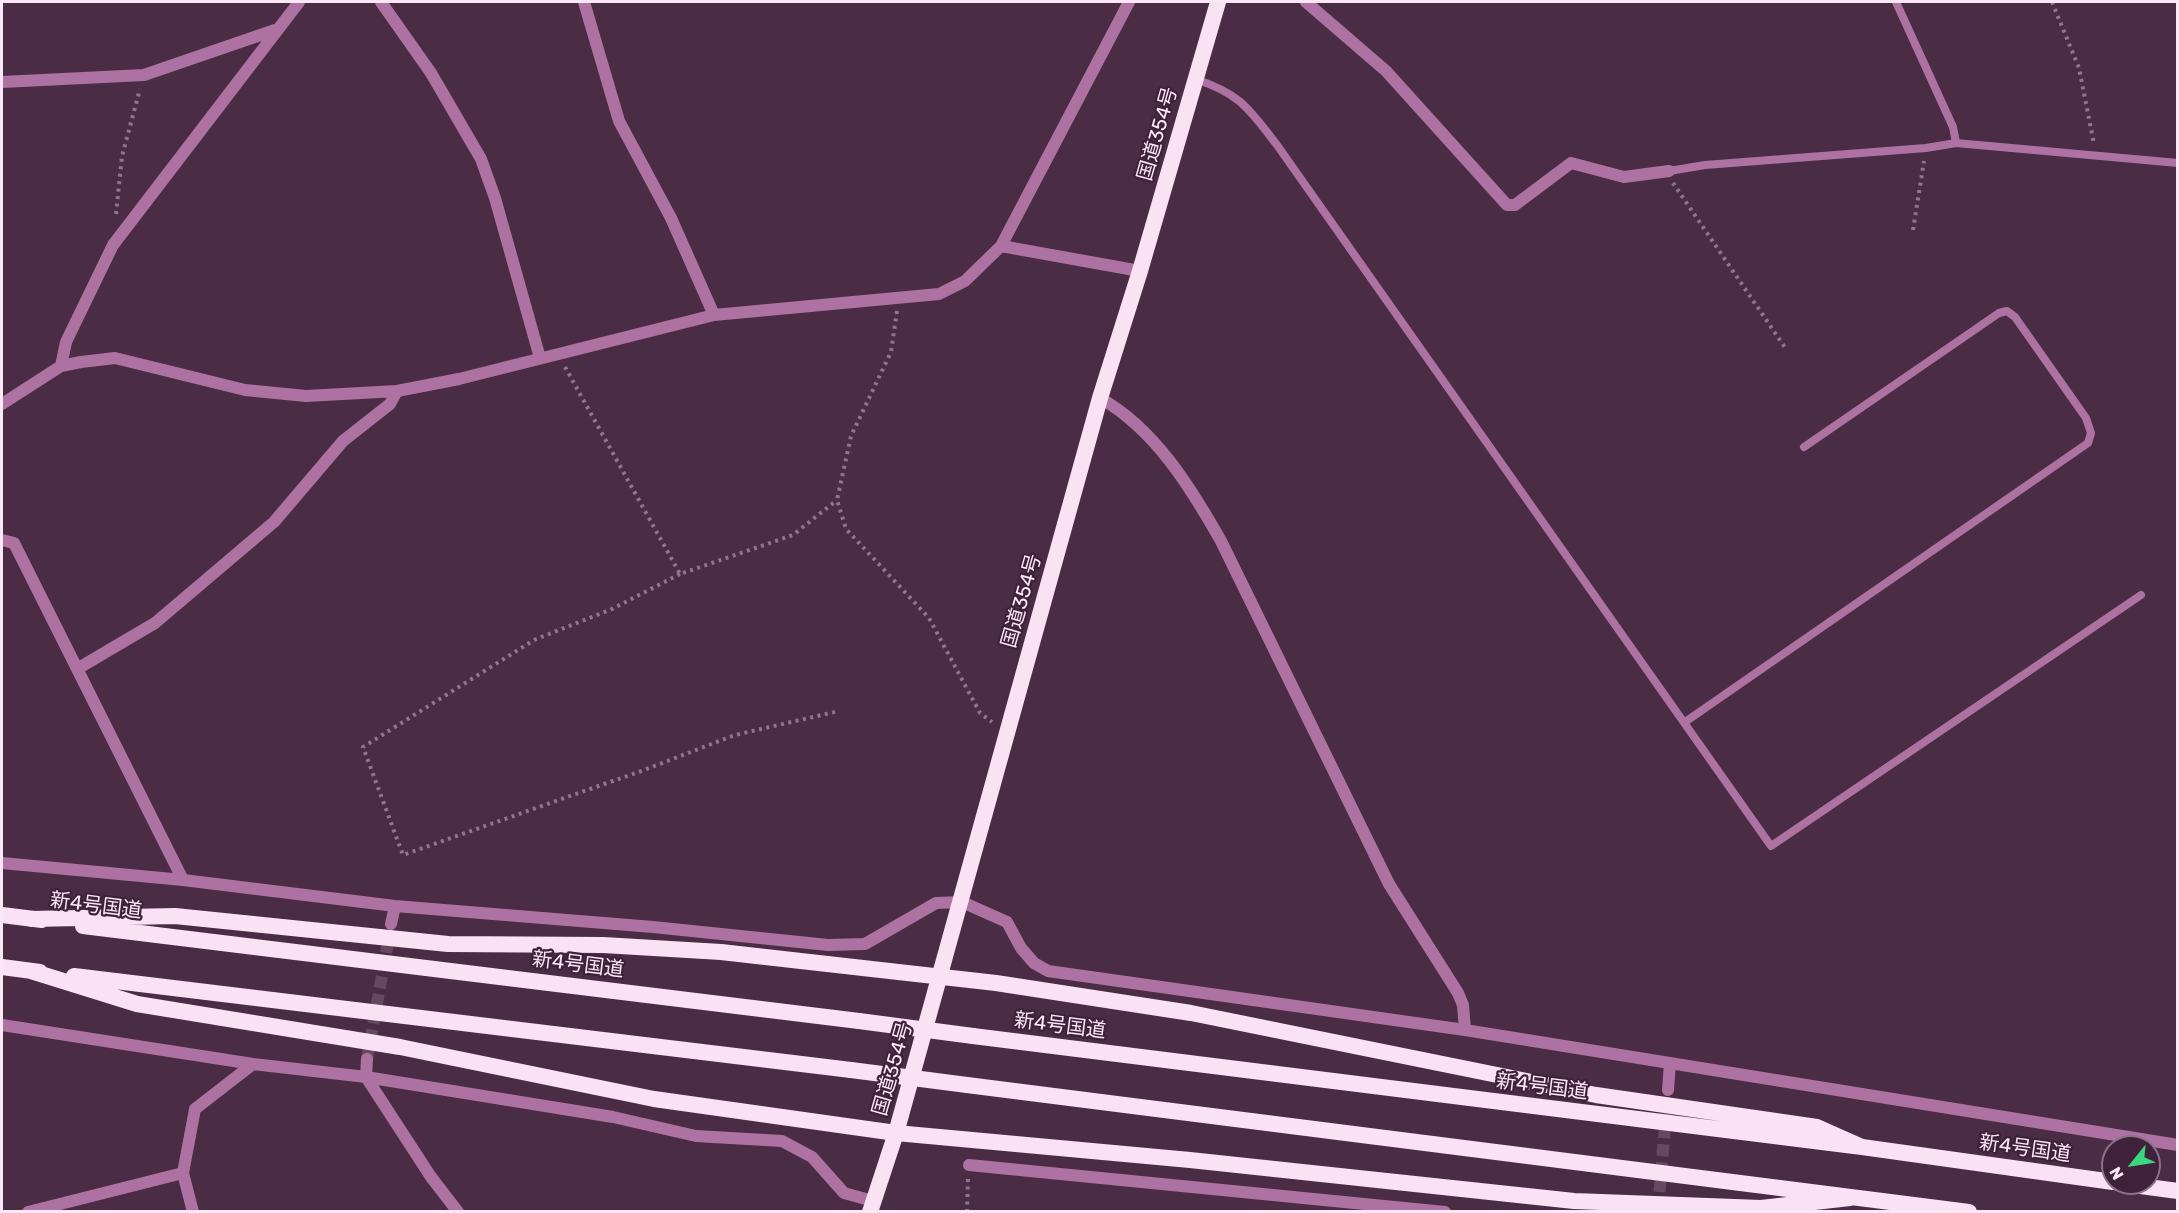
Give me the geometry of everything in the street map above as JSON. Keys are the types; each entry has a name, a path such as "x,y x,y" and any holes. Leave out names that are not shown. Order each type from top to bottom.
{"highway":[{"name":"国道354号","path":"872,1207 896,1133 962,902 1101,398 1218,2"},
{"name":"新4号国道","path":"2,915 1862,1147 2101,1180"},
{"path":"31,919 175,916 447,944 603,945 721,952 996,983 1191,1013 1596,1095 1817,1127 1862,1147"},
{"path":"2,967 851,1070 1970,1212"},
{"path":"31,971 137,1004 400,1047 654,1099 896,1133 1190,1160 1574,1201 1761,1208 1850,1198"},
{"path":"2161,1189 2178,1191"}],"street":[{"path":"61,366 66,342 114,245 256,60 275,30 299,2"},
{"path":"381,2 431,74 481,159 495,198 540,358"},
{"path":"584,2 619,121 671,218 714,315"},
{"path":"2,404 61,366 115,358 245,390 306,396 397,391 459,379 714,315 939,294 965,281 1001,246 1129,2"},
{"path":"1306,2 1386,71 1507,205 1515,205 1571,162 1624,177 1669,171"},
{"path":"2,82 144,75 275,30"},
{"path":"1001,246 1140,271"},
{"path":"77,669 154,623 274,522 343,441 390,405 397,391"},
{"path":"1101,398 1121,410 1158,448 1194,492 1226,552 1389,884 1458,993 1463,1005 1465,1030"},
{"path":"2,540 14,543 183,880"},
{"path":"2,863 183,880 395,906 850,946 877,939 936,903 962,902 994,914 1007,922 1021,948 1034,963 1048,971 1465,1030 2178,1145"},
{"path":"391,924 395,906"},
{"path":"2,1025 253,1064 366,1077 613,1117 696,1136 782,1141 812,1157 844,1193 872,1207"},
{"path":"368,1059 366,1077 431,1177 458,1212"},
{"path":"1668,1090 1670,1063"},
{"path":"193,1212 183,1173 195,1109 253,1064"},
{"path":"969,1165 1445,1212"},
{"path":"28,1212 183,1173"}],"lane":[{"path":"1896,2 1953,128 1956,143"},
{"path":"1196,79 1222,87 1243,101 1277,145 1771,846 2141,595"},
{"path":"1669,171 1705,165 1926,148 1956,143 2178,163"},
{"path":"1685,722 2088,443 2091,433 2086,418 2015,317 2007,311 1999,313 1804,447"}],"path":[{"path":"2052,2 2079,68 2096,156"},
{"path":"114,245 122,156 144,75"},
{"path":"1913,230 1926,148"},
{"path":"1669,171 1672,181 1786,349"},
{"path":"904,297 897,311 891,352 851,436 837,500 846,529 929,618 980,713 1007,733"},
{"path":"557,354 680,574"},
{"path":"837,500 793,535 680,574 612,609 534,640 363,747 403,855 644,770 735,735 838,711"},
{"path":"967,1212 969,1165"}],"tunnel":[{"path":"367,1059 390,931"},
{"path":"1658,1210 1666,1114"}]}
